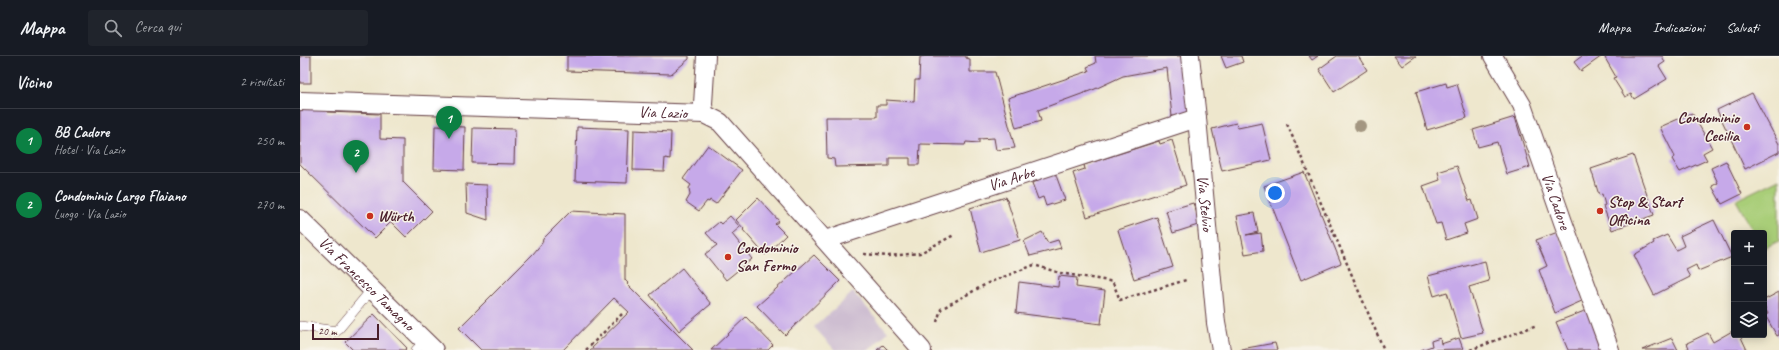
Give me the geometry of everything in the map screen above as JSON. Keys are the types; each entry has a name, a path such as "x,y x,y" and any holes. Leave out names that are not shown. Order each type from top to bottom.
{"street":[{"path":"704,114 703,104 706,56"},
{"name":"Via Stelvio","path":"1190,56 1216,323 1222,350"},
{"name":"Via Cadore","path":"1493,56 1522,105 1573,252 1610,350"},
{"name":"Via Lazio","path":"300,101 704,114 720,122 922,350"},
{"name":"Via Arbe","path":"825,240 1197,118"},
{"name":"Via Francesco Tamagno","path":"300,219 372,289 425,347"}],"lane":[{"path":"300,326 337,331 372,289"}],"path":[{"path":"1287,124 1384,350"},
{"path":"858,253 889,256 920,253 954,235"},
{"path":"937,322 941,309 988,283 1034,265 1060,273 1109,281 1113,283 1120,300 1186,280"},
{"path":"586,350 622,314"},
{"path":"1470,350 1537,325"}],"shaded area":[{"path":"853,292 888,332 869,350 835,350 814,327"}],"green space":[{"path":"1779,179 1779,241 1767,247 1767,230 1752,230 1736,200"}],"building":[{"path":"300,56 311,56 311,83 300,83"},
{"path":"567,56 689,56 689,59 671,74 567,71"},
{"path":"966,56 966,58 970,59 970,72 995,72 1015,148 996,150 994,138 979,139 979,143 966,142 965,145 920,144 919,165 910,165 910,158 889,158 889,166 835,167 834,159 827,158 826,117 877,117 877,105 886,105 886,100 914,102 915,80 919,80 920,57"},
{"path":"1095,56 1181,56 1191,111 1172,117 1167,68 1123,76 1095,89 1038,110 1041,121 1016,128 1008,98 1089,71 1087,67 1096,63"},
{"path":"1221,56 1241,56 1243,62 1226,68"},
{"path":"1309,56 1318,56 1312,60"},
{"path":"1337,56 1358,56 1367,70 1334,92 1319,69"},
{"path":"1394,56 1416,56 1402,66"},
{"path":"1582,56 1602,56 1581,71 1574,62"},
{"path":"1608,56 1662,56 1665,62 1659,66 1667,79 1634,99 1631,94 1625,97 1613,78 1616,77 1605,58"},
{"path":"1446,83 1447,87 1457,84 1467,118 1427,130 1416,92"},
{"name":"Condominio Cecilia","path":"1752,93 1779,144 1779,152 1745,169 1717,110"},
{"path":"300,106 327,107 327,112 380,114 380,139 403,140 403,182 432,211 406,237 391,222 375,238 300,164"},
{"path":"1692,113 1712,148 1703,153 1707,160 1680,172 1672,159 1675,157 1660,127"},
{"path":"1515,117 1530,167 1507,174 1497,142 1478,147 1473,130"},
{"path":"1236,123 1238,128 1262,123 1271,160 1222,171 1212,129"},
{"path":"435,126 465,127 464,170 434,169"},
{"path":"577,127 629,129 627,183 575,181"},
{"path":"473,128 515,129 514,164 472,163"},
{"path":"634,130 671,132 670,159 665,158 664,171 633,170"},
{"path":"1172,140 1186,185 1087,217 1073,173 1085,169 1084,165 1159,141 1160,144"},
{"path":"708,145 742,170 716,204 710,200 709,202 707,201 699,211 686,202 690,195 689,188 691,185 683,179"},
{"path":"1633,155 1654,215 1612,230 1603,206 1605,205 1602,194 1599,195 1591,169"},
{"path":"1726,161 1742,194 1722,204 1712,186 1718,183 1711,168"},
{"path":"1457,166 1469,201 1472,200 1478,219 1464,224 1467,233 1446,240 1441,223 1436,224 1423,186 1440,180 1438,172"},
{"path":"1053,167 1065,200 1046,206 1043,197 1038,199 1032,183 1038,181 1035,174"},
{"path":"1304,172 1341,263 1301,280 1264,186"},
{"path":"466,184 487,185 488,220 467,213"},
{"path":"1006,197 1020,240 981,252 970,208"},
{"path":"758,198 779,221 775,224 786,235 765,255 736,220"},
{"path":"1193,203 1201,224 1173,233 1166,211"},
{"path":"571,211 625,214 625,280 628,283 627,284 693,350 590,350 629,312 614,298 563,350 481,350 459,328 533,254 542,243 543,239"},
{"path":"1254,213 1258,232 1246,235 1261,233 1263,251 1245,254 1237,216"},
{"name":"Condominio San Fermo","path":"730,216 740,227 732,234 752,259 726,280 705,254 717,245 706,233 719,222 721,224"},
{"path":"1157,217 1173,267 1134,279 1118,230"},
{"path":"1714,220 1731,257 1698,271 1696,265 1686,270 1690,277 1654,295 1634,255 1654,243 1653,241 1667,235 1676,250 1684,246 1680,236"},
{"path":"1042,232 1048,243 1058,240 1061,248 1030,256 1024,241"},
{"path":"1558,232 1584,300 1555,313 1539,270 1547,266 1536,240"},
{"path":"814,255 840,281 785,335 757,306"},
{"path":"1485,261 1489,281 1469,287 1483,333 1461,338 1447,292 1434,296 1428,276"},
{"path":"682,268 711,304 679,331 650,295"},
{"path":"1059,276 1077,278 1076,287 1105,291 1101,324 1016,313 1019,282 1058,287"},
{"path":"1779,292 1779,335 1777,336 1767,318 1767,298"},
{"path":"1587,310 1603,350 1568,350 1556,322"},
{"path":"374,314 407,348 405,350 353,350 345,342"},
{"path":"746,317 773,345 768,350 711,350"},
{"path":"1731,332 1731,338 1741,338 1747,350 1684,350 1689,348 1687,343 1708,333 1713,342"},
{"path":"1440,338 1441,344 1459,338 1463,349 1421,350 1432,346 1431,341"},
{"path":"1672,338 1678,350 1642,350"},
{"path":"1275,343 1277,350 1241,350 1241,349"},
{"path":"883,345 888,350 877,350"}],"place":[{"name":"Condominio Cecilia","path":"1747,127"},
{"name":"BB Cadore","path":"449,139"},
{"name":"Condominio Largo Flaiano","path":"356,173"},
{"name":"Stop & Start Officina","path":"1600,211"},
{"name":"Würth","path":"370,216"},
{"name":"Condominio San Fermo","path":"728,257"}]}
